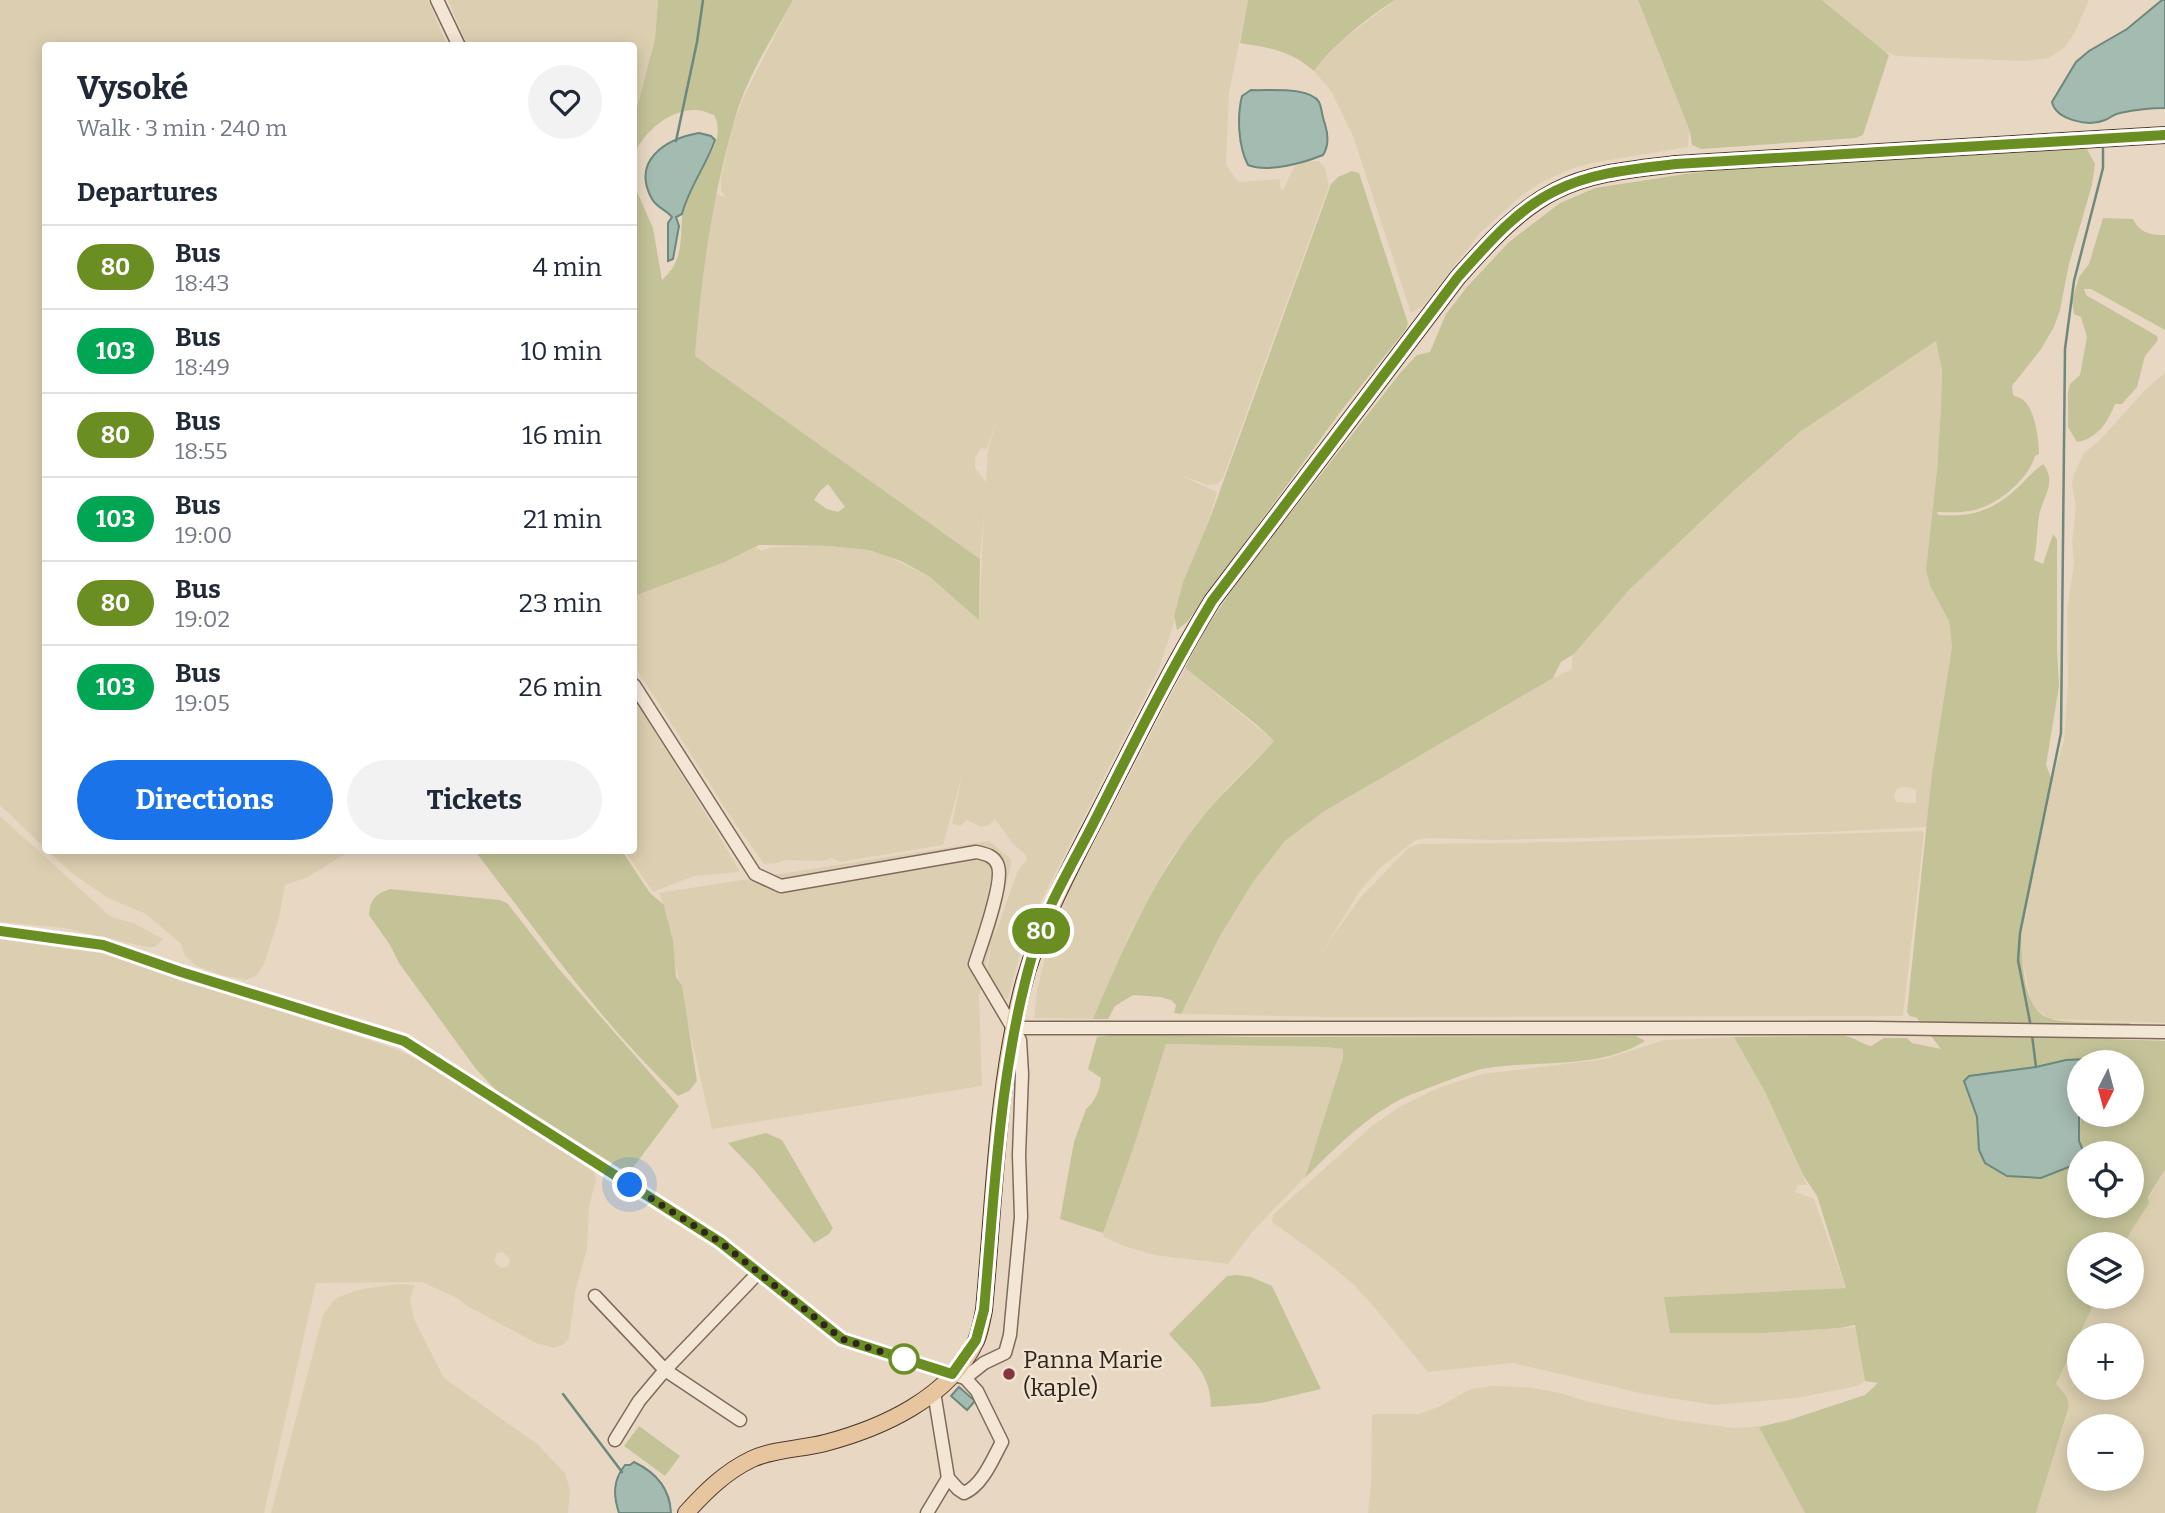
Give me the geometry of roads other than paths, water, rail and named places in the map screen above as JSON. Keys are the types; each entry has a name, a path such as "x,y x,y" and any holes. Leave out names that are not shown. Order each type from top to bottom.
{"main road":[{"path":"686,1513 709,1488 754,1458 824,1444 880,1426 958,1376 976,1340 984,1310 1002,1103 1014,1028 1035,945 1056,896 1181,653 1212,601 1458,277 1520,214 1555,191 1584,179 1676,164 2165,135"}],"street":[{"path":"437,0 457,42"},
{"path":"637,690 755,874 780,886 976,852 991,856 999,867 999,886 975,964 1020,1040 1021,1217 1010,1335 1005,1353 958,1376"},
{"path":"0,931 103,945 404,1041 720,1242 842,1339 958,1376 977,1391 1002,1442 987,1470 971,1490 964,1493 948,1478 934,1392"},
{"path":"1014,1028 1858,1027 2165,1032"},
{"path":"615,1440 639,1401 665,1370 758,1273"},
{"path":"595,1296 665,1370 740,1420"},
{"path":"927,1513 948,1478"}],"waterway":[{"path":"676,141 703,0"},
{"path":"2030,1022 2018,960 2020,933 2061,733 2065,349 2074,281 2103,168 2103,149"},
{"path":"2032,1035 2036,1067"},
{"path":"563,1394 622,1472"}],"place":[{"name":"Panna Marie (kaple)","path":"1009,1374"}]}
